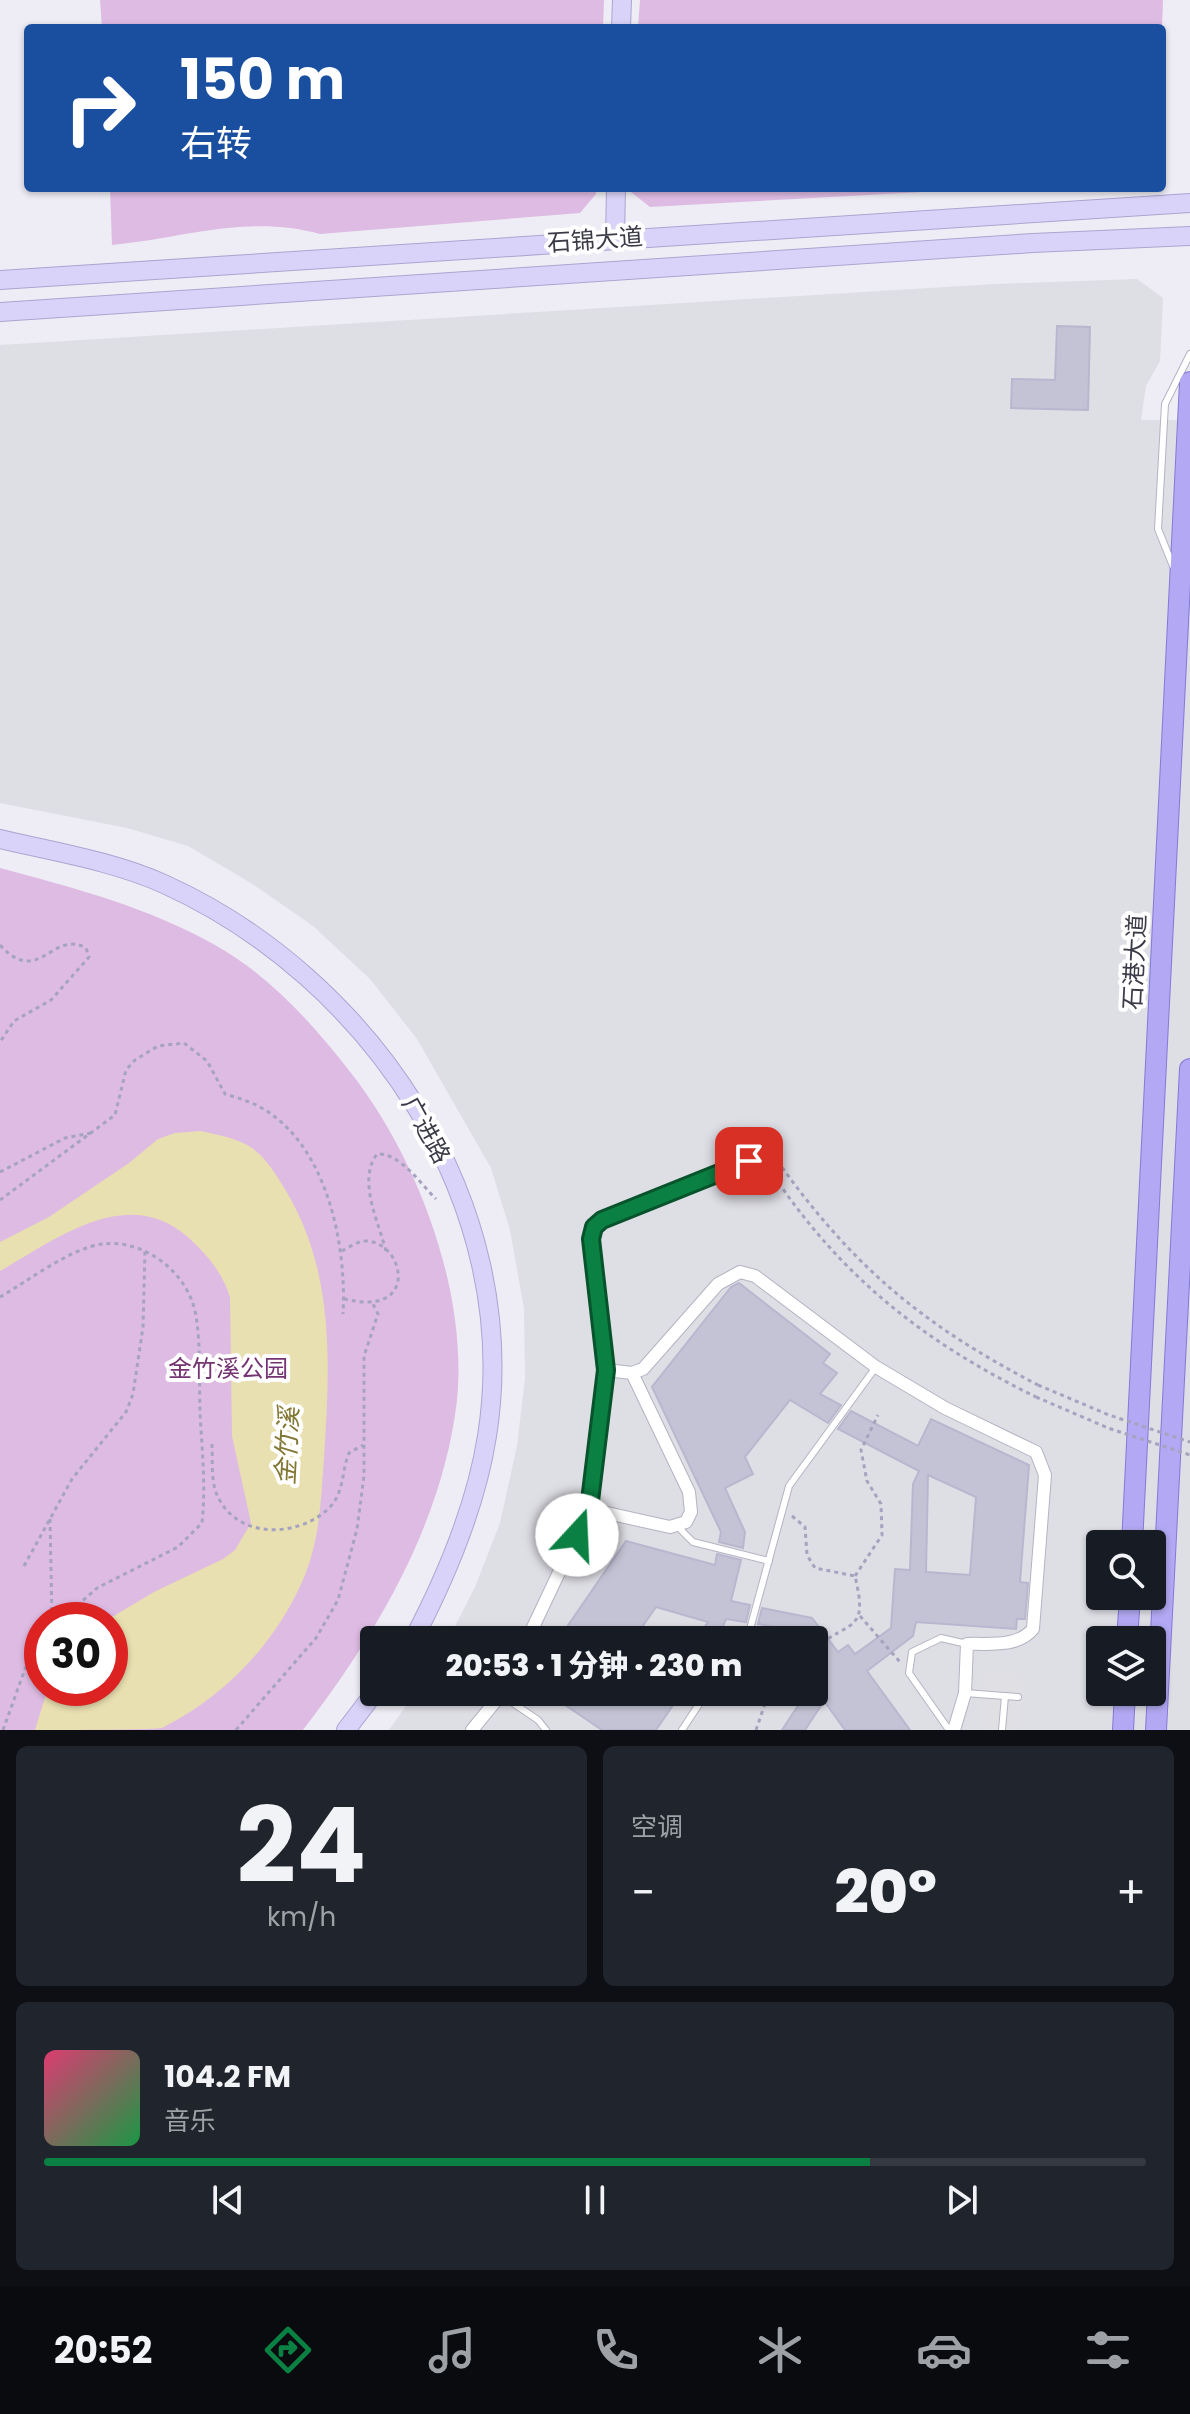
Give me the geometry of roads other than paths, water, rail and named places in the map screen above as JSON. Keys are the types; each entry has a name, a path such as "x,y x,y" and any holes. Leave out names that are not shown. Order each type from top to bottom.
{"main road":[{"path":"621,24 622,0"},
{"path":"615,239 616,192"},
{"name":"石锦大道","path":"0,280 1190,203"},
{"path":"1030,211 1039,216 1043,226 1040,237 1033,243"},
{"name":"石锦大道","path":"0,312 1033,243 1190,236"},
{"name":"石港大道","path":"1133,1530 1190,382"},
{"name":"广进路","path":"0,839 95,862 162,883 226,916 279,952 339,1004 386,1061 429,1130 459,1190 477,1249 489,1310 493,1371 487,1437 470,1502 441,1585 420,1626"},
{"path":"1156,1730 1190,1069"},
{"path":"346,1730 364,1706"},
{"path":"1123,1730 1124,1706"}],"street":[{"path":"534,1626 589,1509 606,1370 591,1239 594,1227 602,1220 749,1161"},
{"path":"606,1370 632,1373 655,1360 718,1284 740,1272 755,1276 876,1367 945,1408 1036,1452 1043,1463 1033,1629 1025,1638 1013,1642 967,1644 965,1693 952,1730"},
{"path":"589,1509 678,1527 691,1512 689,1492 632,1373"},
{"path":"472,1730 492,1706"}],"lane":[{"path":"1180,583 1158,529 1165,404 1190,354"},
{"path":"751,1626 789,1486 799,1468 876,1367"},
{"path":"678,1527 693,1542 769,1561"},
{"path":"952,1730 909,1673 912,1652 941,1638 967,1644"},
{"path":"965,1693 1018,1697"},
{"path":"1002,1730 1005,1696"},
{"path":"519,1706 546,1730"},
{"path":"682,1730 698,1706"}],"water":[{"name":"金竹溪","path":"201,1131 227,1137 252,1148 286,1191 302,1222 313,1254 326,1320 328,1354 320,1504 313,1552 290,1605 262,1648 226,1685 185,1715 162,1728 35,1730 42,1706 128,1706 128,1607 223,1559 235,1550 251,1523 232,1436 230,1297 219,1272 202,1251 165,1222 141,1215 117,1216 69,1232 0,1271 0,1242 49,1217 129,1163 158,1139 175,1133"}],"park label":[{"name":"金竹溪公园","path":"228,1369"}]}
